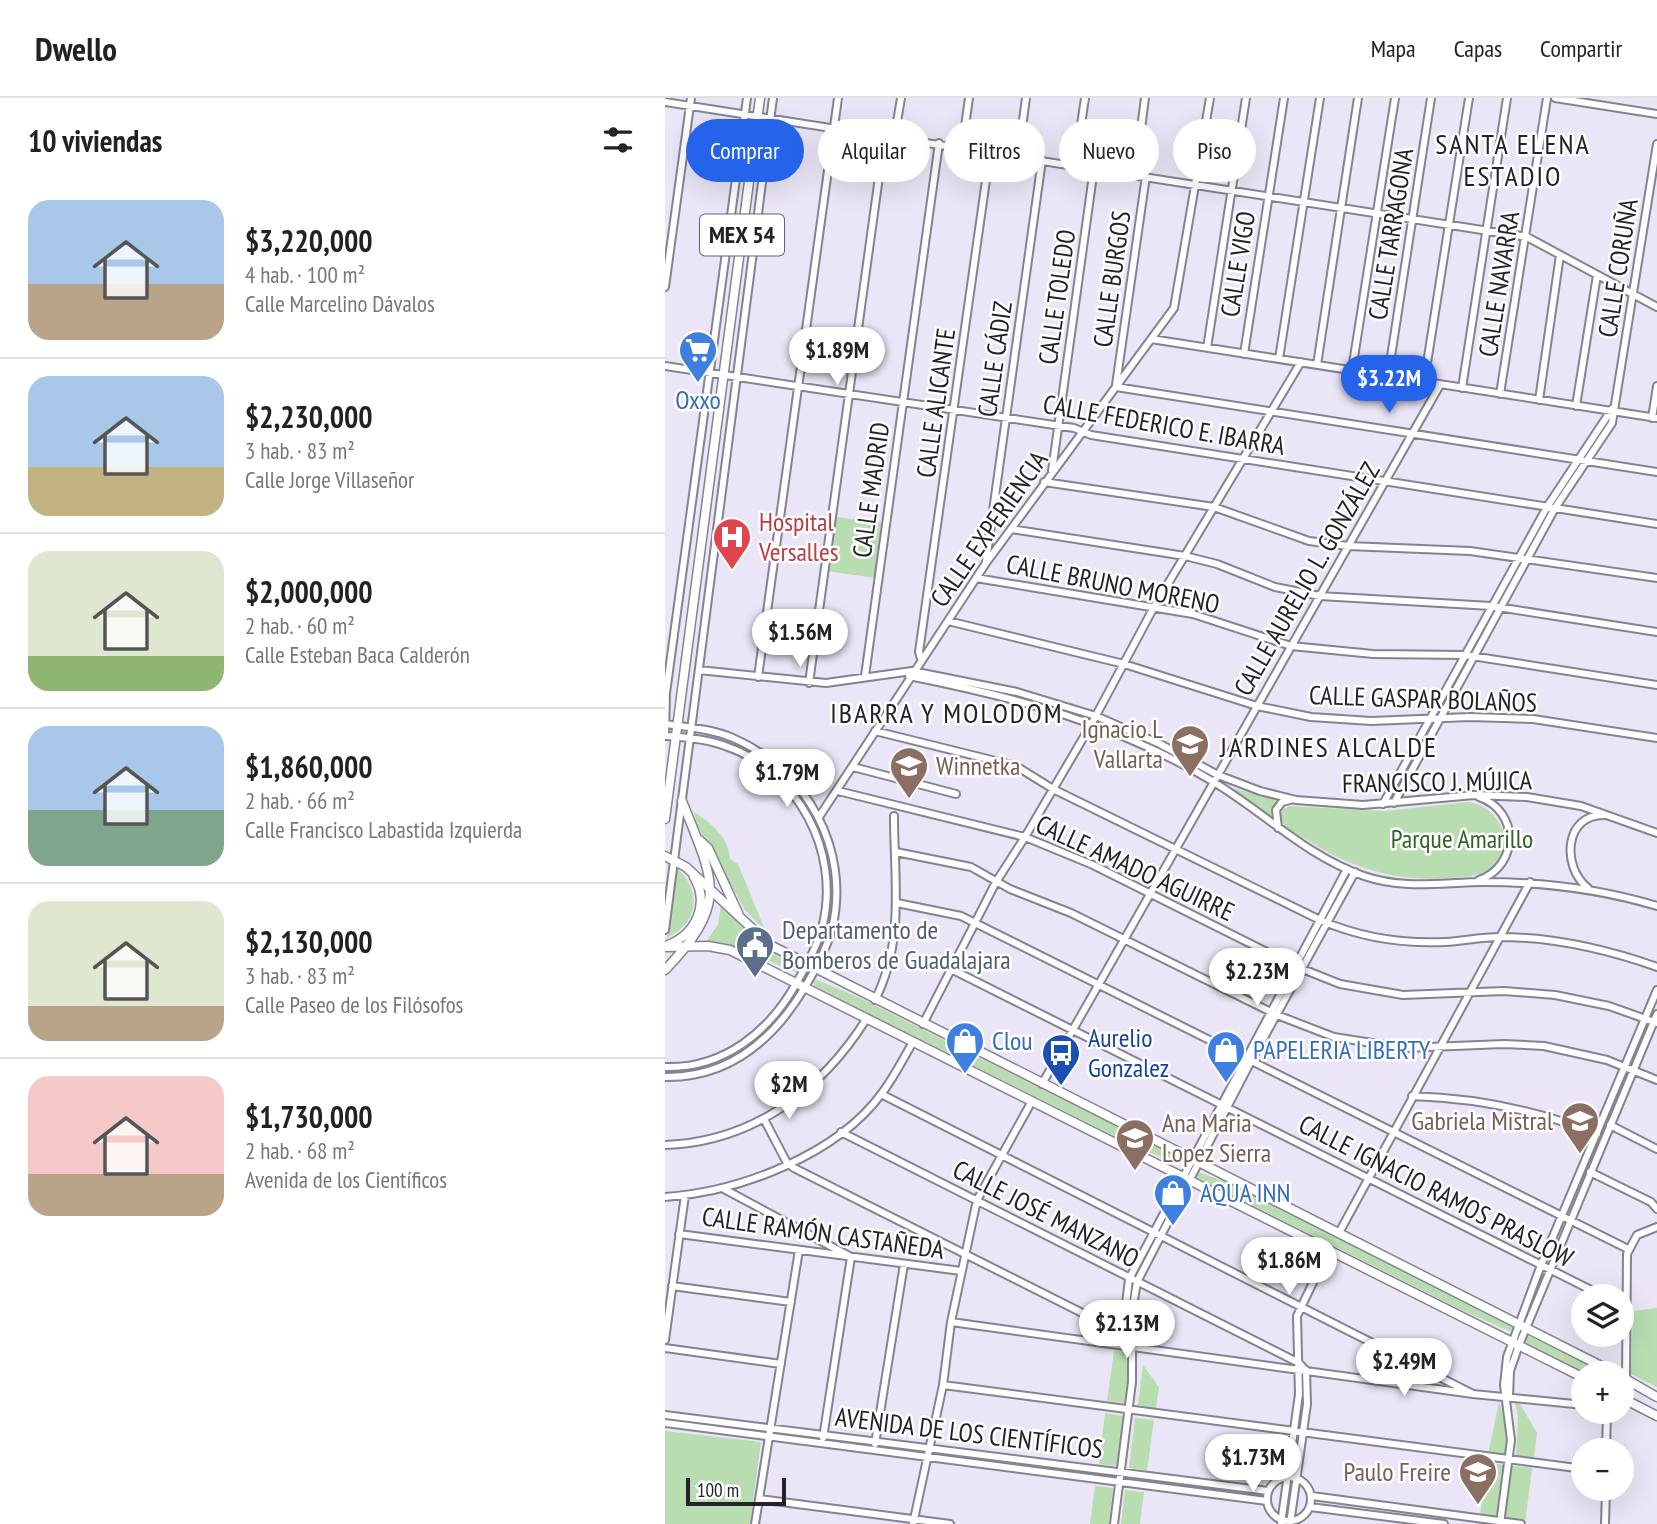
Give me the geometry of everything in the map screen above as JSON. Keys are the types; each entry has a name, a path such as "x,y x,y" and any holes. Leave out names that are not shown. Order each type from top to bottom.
{"main road":[{"name":"MEX 54","path":"665,819 669,725 723,375 760,98"},
{"path":"665,971 705,922 710,887 708,866 682,801"},
{"path":"695,836 708,848 743,922"},
{"path":"665,856 675,859 710,887 743,922 770,945 1194,1162 1340,1231 1592,1361"},
{"path":"665,947 691,930 700,913 701,892 692,873"},
{"path":"665,947 730,950 1571,1372"},
{"path":"1634,1384 1657,1397"},
{"path":"1634,1403 1657,1416"}],"street":[{"path":"665,287 691,98"},
{"path":"665,1067 699,1064 742,1045 781,1009 815,969 832,929 836,895 832,854 819,817 800,789 770,759 733,738 669,725 666,693 747,98"},
{"path":"665,102 770,119 773,98"},
{"path":"835,119 838,98"},
{"path":"898,119 901,98"},
{"path":"966,119 969,98"},
{"path":"1023,119 1026,98"},
{"path":"1082,119 1085,98"},
{"name":"CALLE BURGOS","path":"1143,119 1146,98"},
{"name":"CALLE EXPERIENCIA","path":"819,817 911,673 986,563 1174,308 1193,184 1210,98"},
{"path":"1207,348 1246,98"},
{"name":"CALLE VIGO","path":"1244,354 1284,98"},
{"path":"1279,359 1320,98"},
{"path":"1317,365 1358,98"},
{"path":"1352,370 1395,98"},
{"name":"CALLE TARRAGONA","path":"1388,376 1431,98"},
{"path":"1424,382 1469,98"},
{"path":"1462,388 1507,98"},
{"name":"CALLE NAVARRA","path":"1500,394 1548,98"},
{"path":"1555,98 1589,101 1657,114"},
{"path":"1625,109 1626,98"},
{"path":"930,142 944,144"},
{"name":"CALLE MADRID","path":"865,676 939,143"},
{"name":"CALLE CORUÑA","path":"1614,411 1653,197 1657,144"},
{"path":"1159,178 1527,237 1657,307"},
{"path":"665,930 761,182"},
{"path":"758,677 826,182"},
{"path":"809,683 878,182"},
{"name":"CALLE ALICANTE","path":"921,659 919,652 987,182"},
{"name":"CALLE CÁDIZ","path":"986,563 1039,182"},
{"name":"CALLE TOLEDO","path":"1052,472 1092,182"},
{"name":"CALLE BURGOS","path":"1116,387 1145,182"},
{"path":"1539,400 1560,255"},
{"path":"1576,406 1597,275"},
{"path":"1151,339 1655,418 1657,386"},
{"path":"923,1024 996,882 1094,720 1154,607 1301,362"},
{"name":"CALLE FEDERICO E. IBARRA","path":"665,366 1058,426 1243,460 1657,524"},
{"name":"CALLE AURELIO L. GONZÁLEZ","path":"1042,1084 1440,385"},
{"path":"1116,387 1657,472"},
{"path":"1383,804 1547,507 1614,411"},
{"path":"1395,803 1555,508 1587,460 1614,411"},
{"path":"1044,482 1214,507 1309,541 1348,546 1470,551 1657,578"},
{"path":"1011,529 1185,556 1217,564 1275,587 1320,596 1491,606 1657,632"},
{"name":"CALLE BRUNO MORENO","path":"976,578 1193,614 1291,646 1373,654 1465,655 1657,684"},
{"name":"CALLE GASPAR BOLAÑOS","path":"948,621 1124,664 1257,706 1311,717 1371,721 1430,718 1533,719 1657,738"},
{"path":"699,670 809,683 911,673 1094,720 1214,782 1279,830 1355,872 1405,884 1530,882 1590,889 1657,906"},
{"name":"FRANCISCO J. MÚJICA","path":"1094,720 1160,744 1218,775 1260,791 1296,800 1338,805 1383,804 1474,795 1554,800 1615,816 1657,833"},
{"path":"875,731 1016,766 1053,789 1323,921 1371,937 1411,942 1499,937 1586,946 1657,967"},
{"path":"665,1077 699,1074 743,1056 779,1026 800,985 806,964 823,927 827,895 824,858 807,815 785,785 754,760 729,747 691,738 668,736"},
{"path":"853,767 956,794"},
{"name":"CALLE AMADO AGUIRRE","path":"838,791 1025,837 1340,984 1384,993 1420,995 1504,991 1555,995 1656,1019"},
{"path":"1474,795 1498,808 1508,824 1511,838 1508,855 1499,868 1474,882"},
{"path":"1279,830 1275,822 1276,810 1282,802 1296,800"},
{"path":"875,1000 893,947 897,903 894,816"},
{"path":"1590,889 1571,868 1571,841 1577,830 1592,817 1615,816"},
{"path":"896,852 971,867 996,882 1046,901 1125,939 1273,1014 1355,1042 1438,1048 1504,1044 1544,1046 1591,1055 1657,1080"},
{"path":"1130,1336 1125,1304 1129,1279 1299,967 1347,869"},
{"path":"1323,921 1355,872"},
{"path":"1340,1231 1530,882"},
{"path":"897,903 948,911 974,923 1629,1249"},
{"name":"CALLE IGNACIO RAMOS PRASLOW","path":"951,969 1579,1284"},
{"path":"1500,1523 1509,1459 1507,1398 1516,1344 1541,1265 1657,990"},
{"path":"665,1144 711,1138 764,1119 817,1083 867,1018"},
{"path":"1523,1325 1656,1019"},
{"path":"665,1197 724,1189 787,1163 841,1132 881,1094 913,1042"},
{"path":"881,1094 1473,1394"},
{"path":"1412,1096 1455,1098 1527,1110 1605,1137"},
{"path":"913,1522 929,1457 943,1385 951,1322 977,1200 1032,1101"},
{"path":"764,1119 787,1163 1130,1336"},
{"path":"1610,1125 1657,1149"},
{"name":"CALLE JOSÉ MANZANO","path":"841,1132 1301,1368"},
{"path":"1590,1172 1651,1202 1657,1209"},
{"path":"724,1189 851,1257 822,1443"},
{"path":"665,1340 685,1195"},
{"path":"1626,1284 1629,1249 1642,1231 1657,1227"},
{"path":"1114,1524 1129,1409 1132,1312 1137,1282 1157,1232"},
{"name":"CALLE RAMÓN CASTAÑEDA","path":"679,1234 961,1271"},
{"path":"755,1524 799,1250"},
{"path":"1281,1522 1301,1368 1297,1327 1300,1305 1328,1251"},
{"path":"874,1450 904,1264"},
{"path":"672,1286 790,1302"},
{"path":"951,1322 1130,1349 1301,1368 1473,1394 1571,1404"},
{"path":"665,1348 781,1364"},
{"path":"1290,1522 1308,1395 1301,1368"},
{"path":"943,1385 1571,1467"},
{"name":"AVENIDA DE LOS CIENTÍFICOS","path":"665,1415 1268,1491"},
{"name":"AVENIDA DE LOS CIENTÍFICOS","path":"665,1423 1267,1501"},
{"path":"1287,1476 1297,1477 1307,1485 1312,1496 1310,1507 1303,1516 1290,1522 1281,1522 1271,1512 1267,1501 1268,1491 1275,1481 1287,1476"},
{"path":"1312,1496 1521,1524"},
{"path":"759,1499 913,1522 950,1524"},
{"path":"1605,1524 1606,1501"},
{"path":"1310,1507 1444,1524"}],"green space":[{"path":"835,517 884,523 875,578 827,571"},
{"path":"1232,788 1279,801 1273,807 1271,817"},
{"name":"Parque Amarillo","path":"1468,802 1480,805 1490,812 1503,831 1505,842 1498,863 1487,871 1464,877 1412,878 1376,872 1326,851 1289,829 1280,819 1281,811 1289,806 1385,811"},
{"path":"694,812 723,837 730,859 738,864 765,930 745,910 697,825"},
{"path":"677,868 690,887 693,906 686,924 667,938"},
{"path":"721,905 763,947 799,969 798,973 730,945 707,941 718,924"},
{"path":"817,980 858,997 1183,1160 1184,1165 1142,1150 815,986 813,982"},
{"path":"1198,1172 1234,1185 1512,1325 1514,1329 1509,1331 1464,1311 1196,1177"},
{"path":"1657,1308 1657,1387 1634,1376 1634,1361 1631,1361 1634,1311"},
{"path":"1529,1336 1581,1361 1571,1361 1571,1365 1525,1340"},
{"path":"1114,1351 1125,1352 1129,1378 1126,1403 1107,1401"},
{"path":"1143,1365 1159,1387 1156,1408 1138,1405"},
{"path":"1499,1402 1509,1429 1506,1456 1488,1454"},
{"path":"1515,1403 1520,1404 1537,1433 1534,1458 1516,1455 1518,1416"},
{"path":"1105,1413 1123,1416 1117,1466 1099,1464"},
{"path":"1135,1418 1154,1420 1147,1470 1129,1468"},
{"path":"665,1431 761,1442 750,1524 665,1524"},
{"path":"1487,1463 1532,1468 1525,1524 1479,1524"},
{"path":"1095,1486 1113,1488 1109,1524 1090,1524"},
{"path":"1125,1490 1144,1492 1140,1524 1121,1524"}],"place":[{"name":"Oxxo","path":"698,384"},
{"name":"Hospital Versalles","path":"732,571"},
{"name":"Ignacio L Vallarta","path":"1190,778"},
{"name":"Winnetka","path":"909,800"},
{"name":"Departamento de Bomberos de Guadalajara","path":"755,979"},
{"name":"Clou","path":"965,1075"},
{"name":"PAPELERIA LIBERTY","path":"1226,1084"},
{"name":"Aurelio Gonzalez","path":"1061,1087"},
{"name":"Gabriela Mistral","path":"1580,1155"},
{"name":"Ana Maria Lopez Sierra","path":"1135,1172"},
{"name":"AQUA INN","path":"1173,1227"},
{"name":"Paulo Freire","path":"1478,1506"}],"district":[{"name":"SANTA ELENA ESTADIO","path":"1513,160"},
{"name":"IBARRA Y MOLODOM","path":"947,713"},
{"name":"JARDINES ALCALDE","path":"1329,747"}]}
